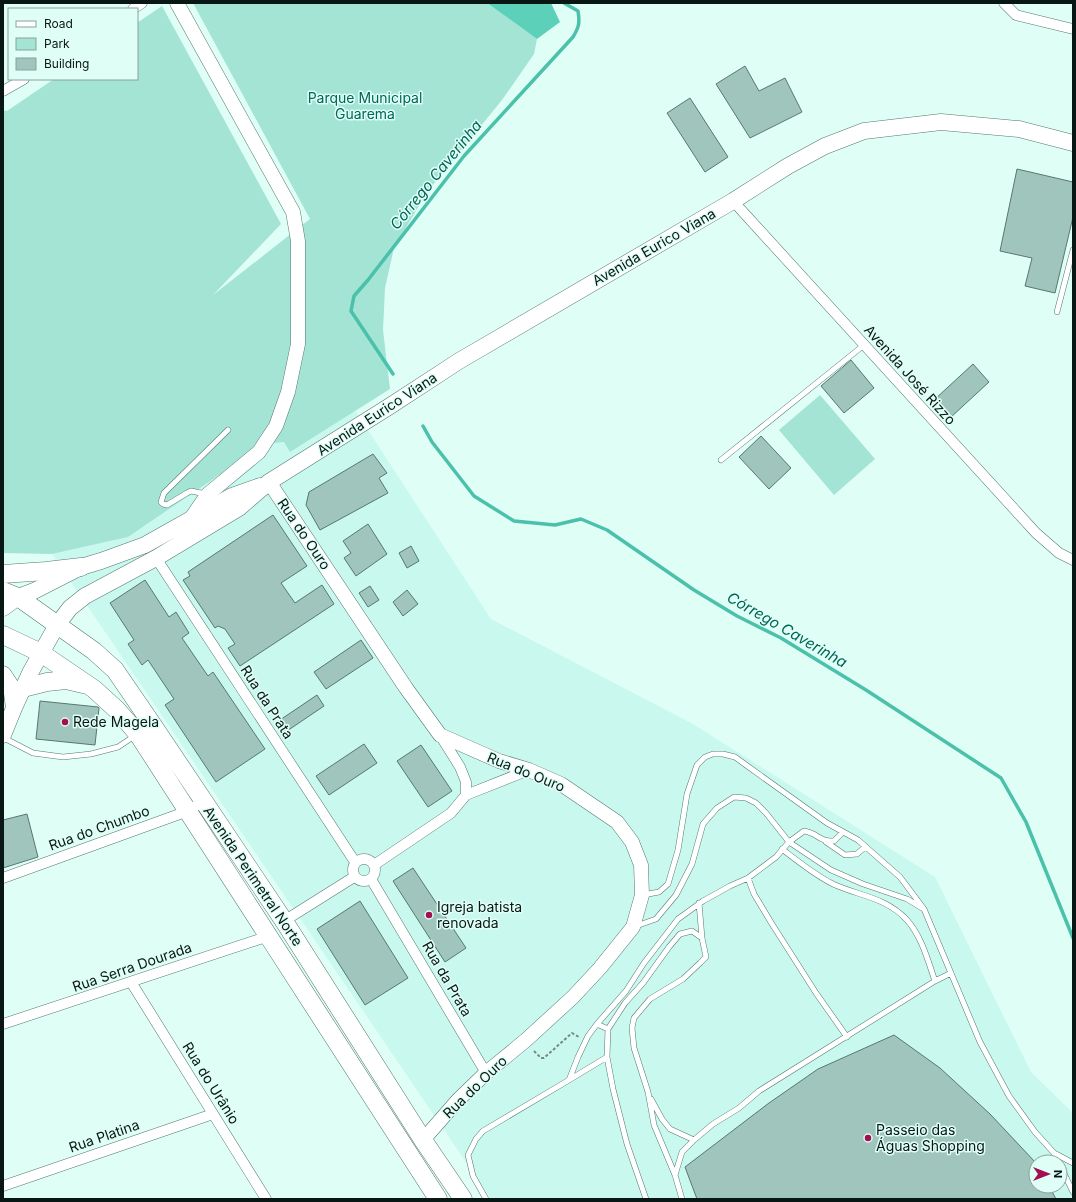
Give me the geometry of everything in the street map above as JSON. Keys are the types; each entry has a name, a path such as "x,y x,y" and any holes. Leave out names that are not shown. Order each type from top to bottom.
{"highway":[{"path":"3,574 81,567"},
{"name":"Avenida Perimetral Norte","path":"10,594 94,651 115,670 284,921 422,1140 463,1199"},
{"name":"Avenida Perimetral Norte","path":"3,635 41,653 90,686 117,710 138,734 438,1199"},
{"path":"23,688 47,682 66,680 90,686"}],"main road":[{"name":"Avenida Eurico Viana","path":"3,736 23,688 57,625 70,608 85,596 156,558 239,508 269,482 459,361 733,201 788,166 825,146 864,131 941,122 1019,129 1073,143"},
{"name":"Avenida Eurico Viana","path":"3,608 10,594 34,591 81,567 145,545 232,496 269,482"},
{"path":"3,674 11,686 14,708"}],"street":[{"path":"177,3 293,212 298,241 298,344 288,392 276,426 259,452 208,495 190,520"},
{"path":"1004,3 1016,15 1073,28"},
{"path":"3,91 22,80"},
{"name":"Avenida José Rizzo","path":"733,201 1036,533 1059,553 1073,560"},
{"name":"Rua do Ouro","path":"269,482 402,682 440,735 499,761 529,770 561,784 597,807 617,822 632,842 641,865 642,895 633,926 600,968 573,998 486,1073 458,1100 422,1140"},
{"name":"Rua da Prata","path":"156,558 355,862"},
{"path":"440,735 460,767 466,782 466,795"},
{"path":"374,865 451,812 466,795 529,770"},
{"name":"Rua do Chumbo","path":"3,878 188,811 203,801"},
{"path":"362,858 372,862 374,865 375,872 368,881 361,881 354,877 352,869 355,862 362,858"},
{"path":"284,921 354,877"},
{"name":"Rua da Prata","path":"371,879 486,1073"},
{"name":"Rua Serra Dourada","path":"3,1024 269,936"},
{"name":"Rua do Urânio","path":"131,982 266,1199"},
{"name":"Rua Platina","path":"3,1186 213,1114"}],"lane":[{"path":"1057,312 1073,250"},
{"path":"721,460 864,345"},
{"path":"208,495 191,491 167,504 163,504 161,502 164,493 228,430"},
{"path":"3,736 33,752 62,757 91,754 118,746 138,734"},
{"path":"642,895 659,892 668,884 678,850 686,794 698,765 705,757 713,754 723,754 735,758 827,823 858,840 880,861 900,877 924,909 980,1042 1009,1096 1035,1132 1054,1153 1073,1163"},
{"path":"633,926 656,919 676,895 692,864 703,824 717,808 734,797 746,798 756,803 789,842 831,870 863,884 907,899 924,909"},
{"path":"569,1080 586,1040 597,1024 626,990 644,963 678,919 699,903 748,878 776,857 789,842 804,831 811,832 845,855 856,854 865,847"},
{"path":"826,842 834,841 844,832"},
{"path":"782,849 817,875 834,884 883,902 906,920 915,932 926,955 935,981"},
{"path":"748,878 754,894 772,924 816,993 847,1037"},
{"path":"682,1199 654,1126 648,1092 634,1048 632,1028 634,1018 650,999 674,983 683,979 706,957 702,938 699,903"},
{"path":"646,1199 627,1144 615,1099 607,1057 608,1029 625,1003 643,983 680,934 692,931 702,938"},
{"path":"674,1175 682,1152 713,1124 739,1108 759,1091 935,981 951,973"},
{"path":"597,1024 608,1029"},
{"path":"486,1199 473,1176 468,1155 476,1139 483,1131 607,1057"},
{"path":"648,1092 662,1119 670,1129 694,1140"},
{"path":"1068,1182 1073,1192"}],"path":[{"path":"538,1055 541,1058 544,1058 572,1033 586,1040"}],"shaded area":[{"path":"355,410 491,619 693,724 935,877 1031,1072 1073,1113 1073,1199 491,1199 52,554 128,537 265,444 284,442 291,451"}],"green space":[{"name":"Parque Municipal Guarema","path":"193,3 487,3 537,39 534,54 502,100 427,192 394,248 385,288 383,330 390,389 290,452 284,442 265,444 128,537 52,554 3,553 3,110 7,111 53,80 138,80 138,22 162,6 281,224 213,295 310,219"},
{"path":"487,3 551,3 560,22 537,39"},
{"path":"820,395 875,459 834,495 779,430"}],"building":[{"path":"745,66 759,91 785,78 802,112 750,138 716,84"},
{"path":"690,98 728,157 705,172 667,113"},
{"path":"1017,169 1073,182 1073,217 1055,293 1025,286 1032,258 1000,251"},
{"path":"851,360 874,388 844,413 821,386"},
{"path":"973,364 989,382 950,418 934,400"},
{"path":"761,436 791,468 769,489 739,457"},
{"path":"373,454 387,473 379,478 388,493 320,530 306,505 309,492"},
{"path":"273,515 307,566 281,583 295,603 322,585 334,604 240,666 228,648 235,644 225,629 218,626 215,628 183,580 190,576 188,572"},
{"path":"368,524 387,554 356,576 344,558 351,553 343,541"},
{"path":"411,546 419,561 407,568 399,553"},
{"path":"145,580 169,617 176,612 189,633 182,638 208,676 213,672 265,749 216,782 165,705 174,699 148,660 142,665 128,644 134,640 110,603"},
{"path":"370,586 379,600 368,607 359,593"},
{"path":"407,590 418,604 403,616 393,602"},
{"path":"361,640 373,658 326,689 314,672"},
{"path":"317,695 324,706 284,733 277,722"},
{"path":"40,701 98,707 95,745 36,739"},
{"path":"364,744 377,763 329,795 316,776"},
{"path":"421,745 452,791 428,807 397,761"},
{"path":"27,814 38,857 3,868 3,820"},
{"name":"Igreja batista renovada","path":"413,868 466,948 445,962 393,881"},
{"path":"360,901 408,978 365,1005 317,929"},
{"name":"Passeio das Águas Shopping","path":"894,1035 940,1068 990,1114 1028,1154 1028,1194 1053,1194 1056,1199 697,1199 685,1167 769,1103 818,1069"}],"waterway":[{"name":"Córrego Caverinha","path":"393,374 351,311 354,296 464,156 573,37 578,25 578,11 564,3"},
{"name":"Córrego Caverinha","path":"423,426 432,442 474,496 514,521 555,525 581,519 607,530 694,590 737,616 781,638 866,690 1001,778 1026,822 1073,938"}],"place":[{"name":"Rede Magela","path":"65,722"},
{"name":"Igreja batista renovada","path":"429,915"},
{"name":"Passeio das Águas Shopping","path":"868,1138"}]}
